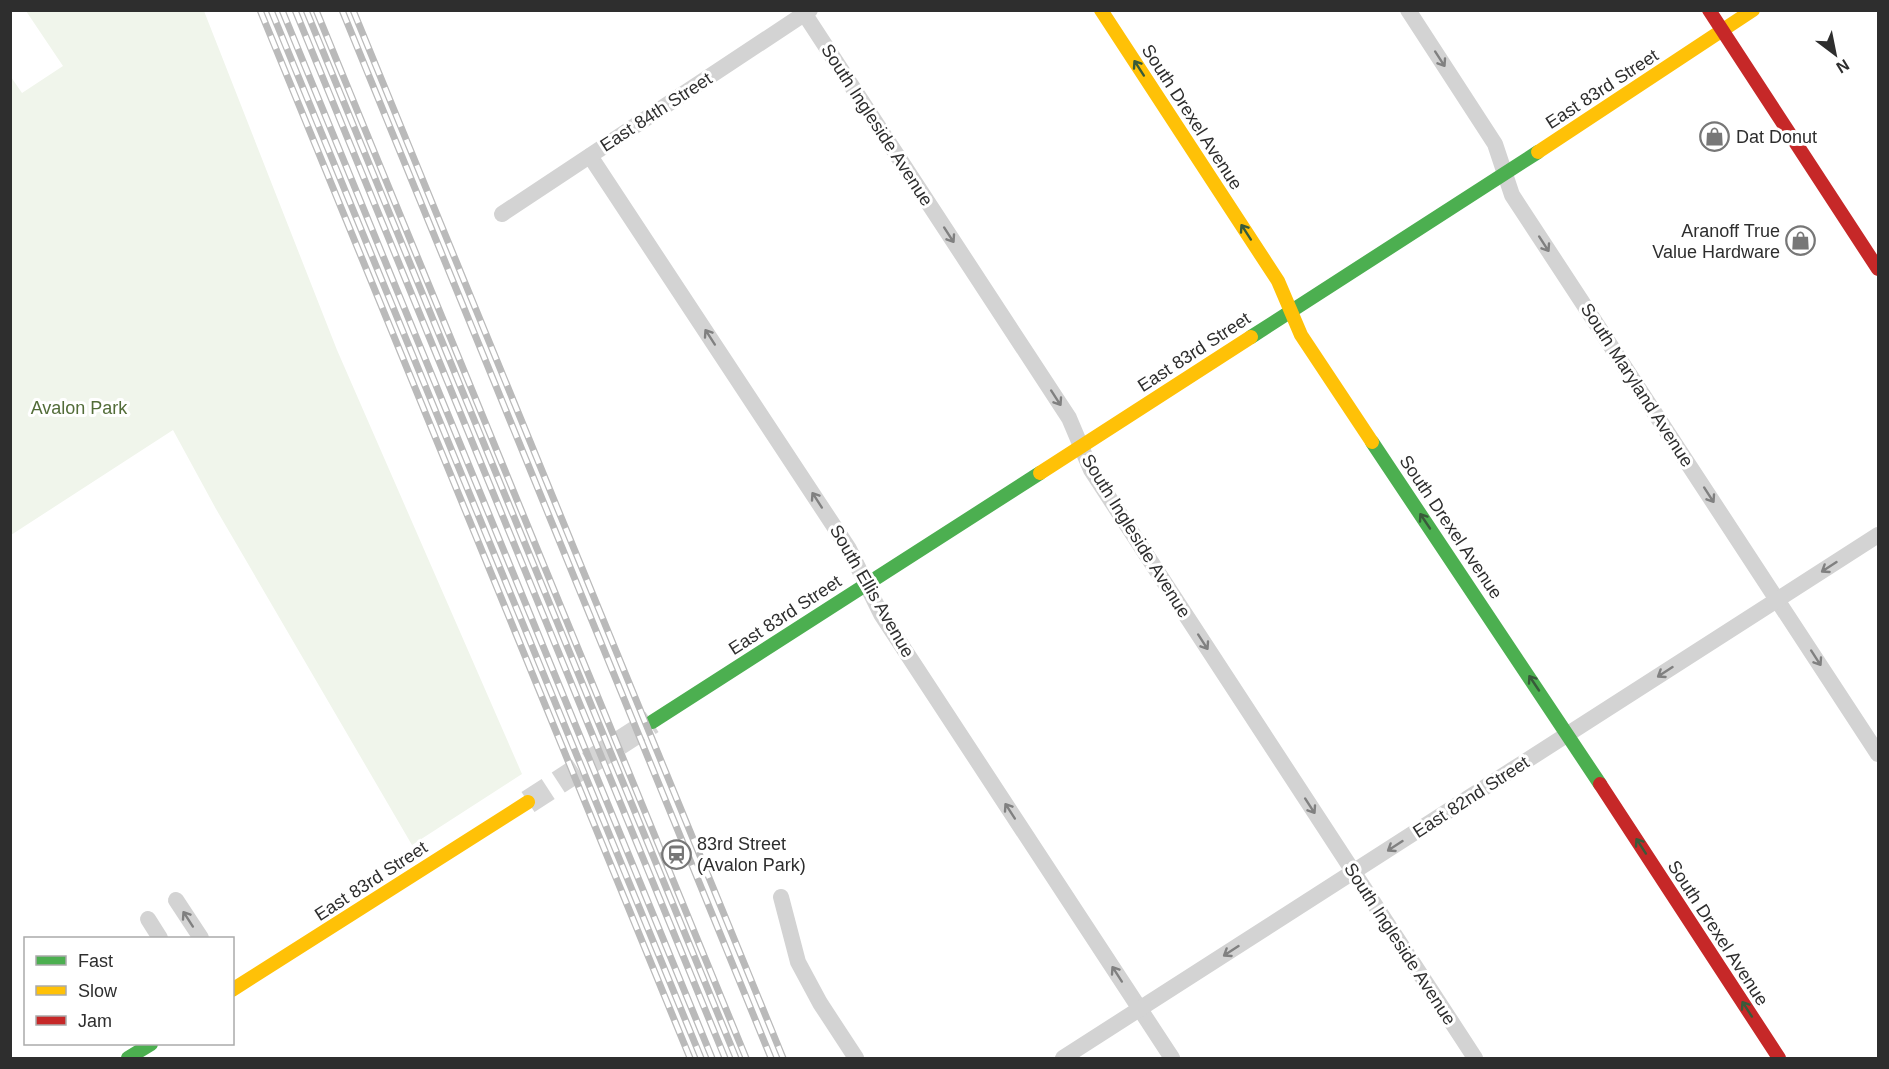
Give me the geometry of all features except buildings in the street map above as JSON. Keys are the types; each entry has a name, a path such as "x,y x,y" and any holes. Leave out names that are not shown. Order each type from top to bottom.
{"street":[{"name":"South Drexel Avenue","path":"1101,10 1278,281 1300,335 1568,735 1779,1059"},
{"name":"South Maryland Avenue","path":"1408,10 1495,144 1512,195 1878,754"},
{"path":"1709,10 1878,269"},
{"name":"East 83rd Street","path":"652,722 1505,174 1754,10"},
{"name":"East 84th Street","path":"502,214 806,12"},
{"name":"South Ingleside Avenue","path":"806,12 1069,418 1091,470 1475,1059"},
{"name":"South Ellis Avenue","path":"590,156 849,549 881,614 1172,1059"},
{"name":"East 82nd Street","path":"1063,1059 1878,535"},
{"name":"East 83rd Street","path":"234,989 528,802"},
{"path":"781,897 798,962 820,1003 856,1059"},
{"path":"176,900 200,937"},
{"path":"148,919 159,937"},
{"path":"128,1059 149,1045"}],"green space":[{"name":"Avalon Park","path":"26,11 204,11 337,350 522,774 412,845 216,509 173,430 11,535 11,77 22,93 63,66"}],"tunnel":[{"path":"528,802 652,722"}],"railway":[{"path":"260,10 690,1058"},
{"path":"271,10 701,1058"},
{"path":"282,10 712,1058"},
{"path":"295,10 725,1058"},
{"path":"306,10 736,1058"},
{"path":"316,10 746,1058"},
{"path":"342,10 771,1058"},
{"path":"353,10 783,1058"}],"traffic: fast":[{"path":"1251,337 1538,152"},
{"path":"1372,442 1600,784"},
{"path":"652,722 1040,473"},
{"path":"128,1058 149,1045"}],"traffic: slow":[{"path":"1101,10 1278,281 1301,335 1372,442"},
{"path":"1538,152 1753,10"},
{"path":"1040,473 1251,337"},
{"path":"234,989 528,802"}],"traffic: jam":[{"path":"1709,10 1878,269"},
{"path":"1600,784 1779,1058"}],"place":[{"name":"Dat Donut","path":"1715,137"},
{"name":"Aranoff True Value Hardware","path":"1801,241"},
{"name":"83rd Street (Avalon Park)","path":"676,854"}]}
